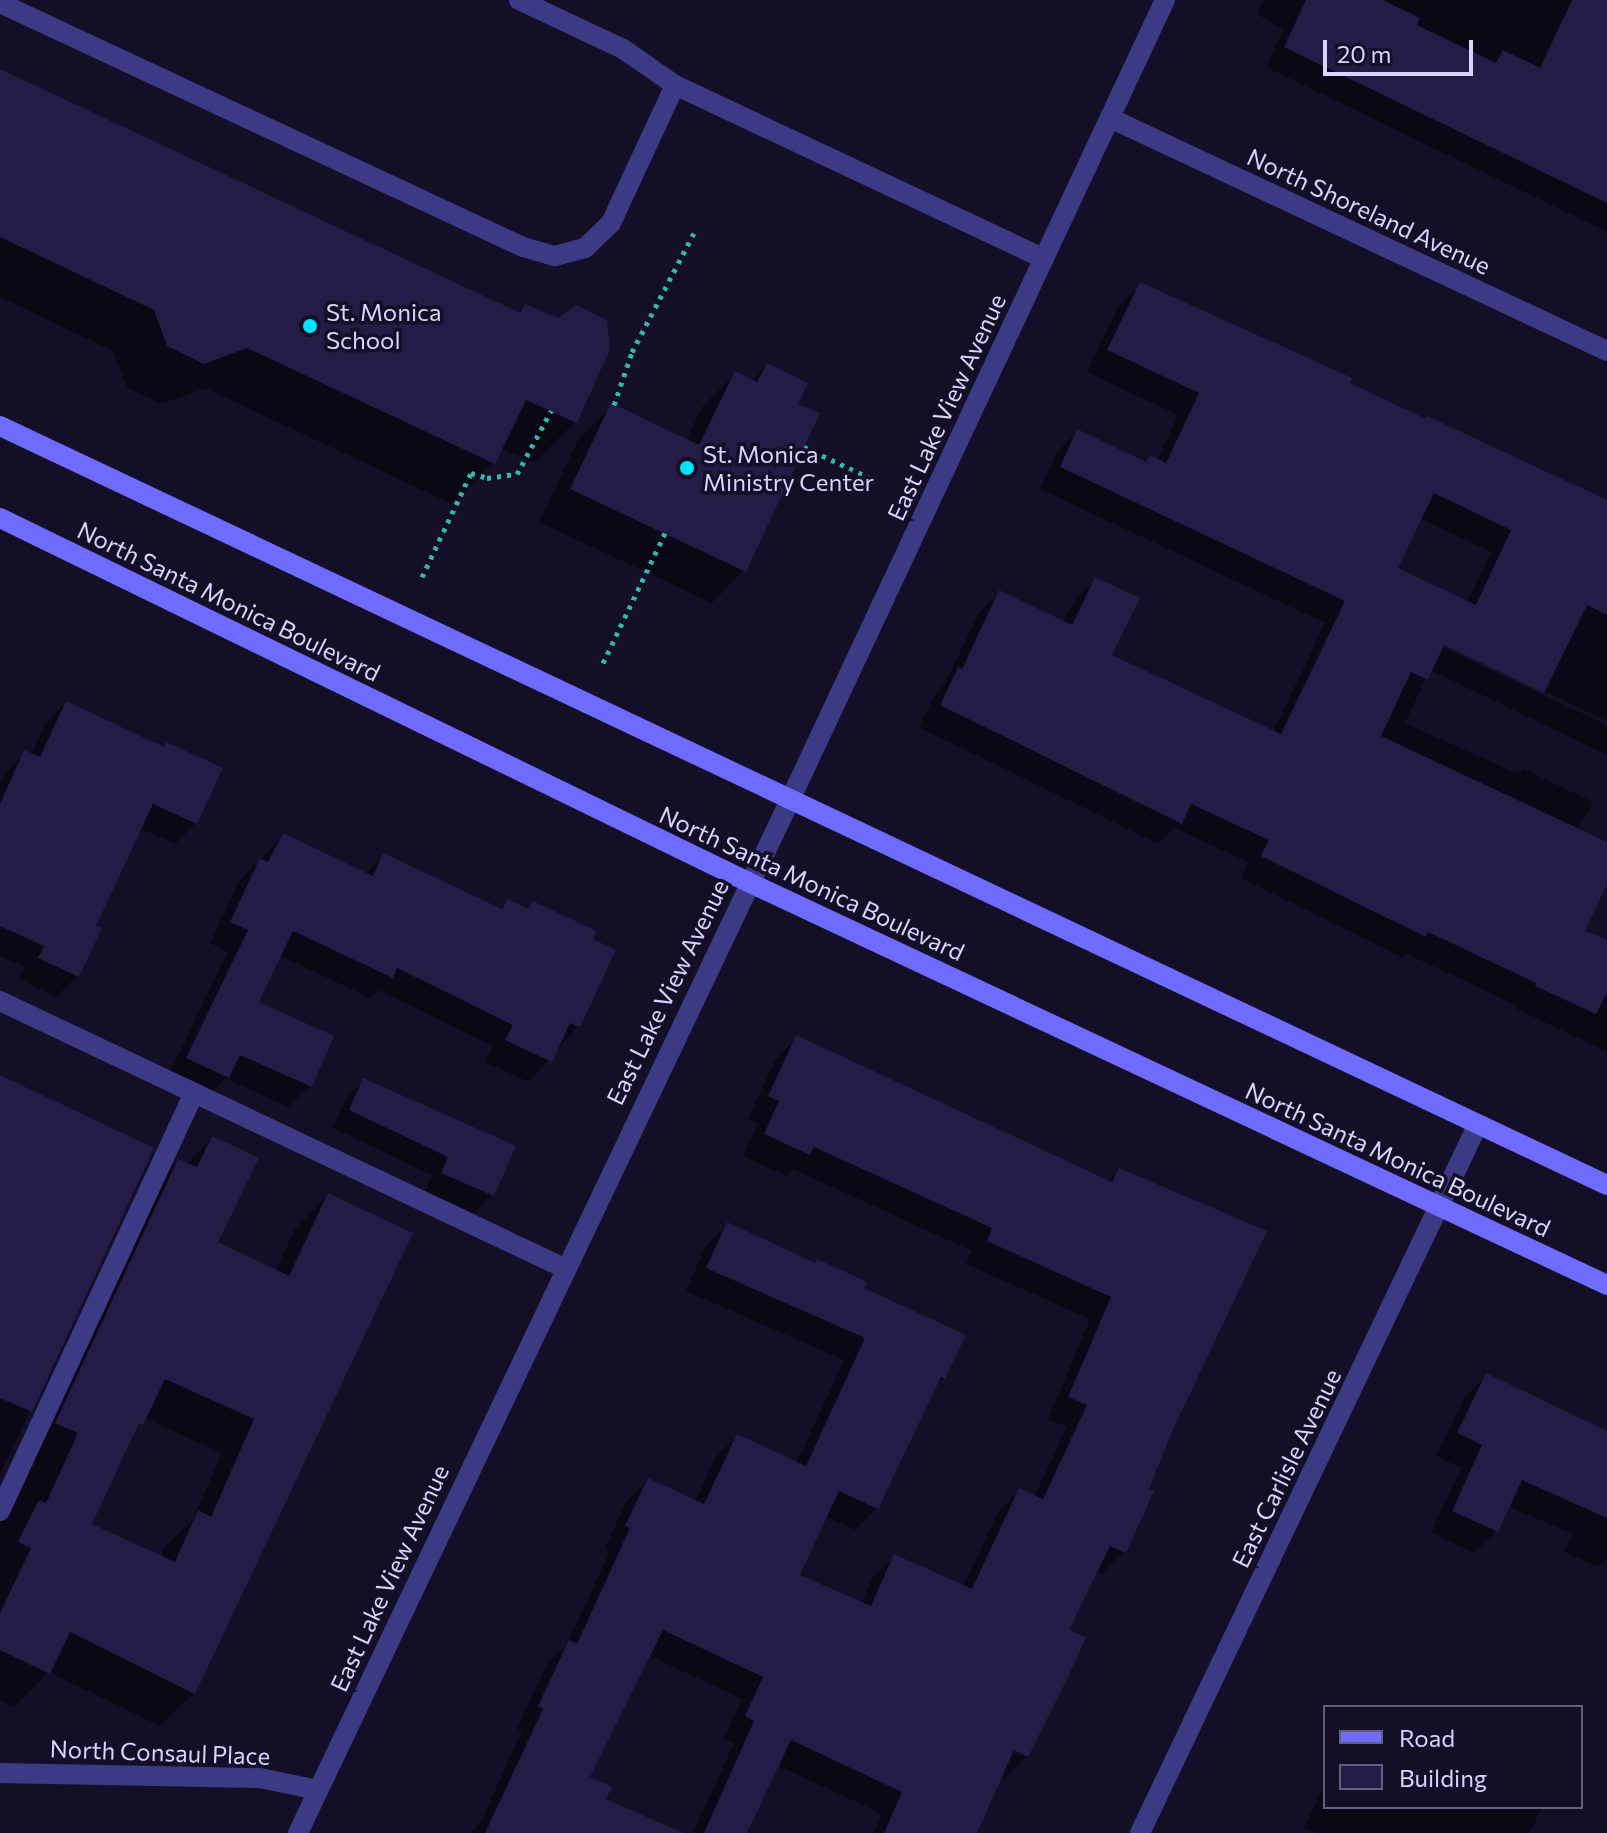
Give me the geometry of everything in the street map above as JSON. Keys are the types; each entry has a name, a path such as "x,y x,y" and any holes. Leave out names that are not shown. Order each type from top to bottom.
{"street":[{"path":"519,0 623,49 675,85 1044,259"},
{"name":"East Lake View Avenue","path":"298,1833 564,1268 791,798 1165,0"},
{"path":"0,3 523,247 555,256 585,248 611,223 675,85"},
{"name":"North Shoreland Avenue","path":"1110,118 1607,351"},
{"path":"0,426 1607,1185"},
{"name":"North Santa Monica Boulevard","path":"0,518 748,882 1607,1285"},
{"path":"0,1001 564,1268"},
{"path":"0,1511 194,1093"},
{"name":"East Carlisle Avenue","path":"1140,1833 1478,1124"},
{"name":"North Consaul Place","path":"0,1773 260,1778 318,1790"}],"path":[{"path":"614,405 632,352 694,233"},
{"path":"422,577 471,473 487,478 517,474 551,411"},
{"path":"804,447 874,480"},
{"path":"603,663 665,533"}],"building":[{"path":"1306,0 1383,0 1420,18 1417,25 1496,63 1503,50 1540,68 1572,0 1607,0 1607,203 1284,47"},
{"path":"0,69 520,313 525,304 558,318 576,305 607,320 610,349 577,423 526,400 495,464 247,348 204,364 167,346 154,310 0,237"},
{"path":"1140,282 1352,378 1350,383 1426,419 1427,416 1607,500 1607,615 1587,605 1544,693 1444,645 1428,680 1411,672 1381,736 1607,842 1607,884 1585,931 1607,940 1607,992 1596,1014 1428,932 1426,937 1261,856 1269,840 1191,804 1182,824 940,705 958,667 962,669 999,590 1072,625 1095,577 1140,598 1112,655 1281,734 1345,601 1060,467 1077,429 1146,462 1150,455 1166,463 1199,393 1107,350","holes":["1434,493 1511,530 1476,605 1398,568"]},
{"name":"St. Monica Ministry Center","path":"767,363 808,383 798,404 820,413 746,572 570,489 611,403 699,445 735,371 757,382"},
{"path":"66,701 164,747 166,742 223,768 197,824 153,804 96,926 102,928 79,977 38,958 44,946 0,926 0,804 24,750 40,757"},
{"path":"283,833 373,876 383,853 502,909 507,899 528,909 533,901 596,931 593,939 616,950 580,1027 570,1023 552,1062 505,1040 513,1025 397,968 393,978 293,931 259,1002 334,1036 312,1087 240,1055 229,1078 186,1058 248,930 230,922 260,858 268,862"},
{"path":"796,1035 1112,1182 1119,1168 1267,1231 1170,1436 1149,1489 1154,1491 1126,1553 1110,1546 1069,1630 1086,1637 1069,1675 1028,1757 1014,1750 977,1833 884,1833 902,1792 791,1740 747,1833 704,1833 754,1721 745,1716 763,1677 663,1630 590,1777 612,1787 606,1799 683,1833 485,1833 543,1709 538,1706 569,1640 577,1644 630,1528 625,1526 648,1478 704,1504 737,1434 806,1466 865,1338 706,1268 727,1222 815,1263 817,1259 867,1282 864,1288 966,1335 945,1379 941,1377 878,1509 839,1491 800,1575 871,1606 894,1554 972,1589 1019,1488 1043,1499 1087,1405 1068,1397 1111,1297 987,1241 992,1228 814,1147 810,1155 764,1134 779,1101 768,1096"},
{"path":"0,1075 154,1148 32,1412 0,1398"},
{"path":"363,1078 516,1146 494,1196 441,1173 448,1157 349,1110"},
{"path":"212,1136 259,1158 218,1242 289,1276 328,1193 413,1233 195,1694 70,1632 50,1674 0,1650 0,1613 31,1548 18,1542 39,1500 46,1503 78,1433 55,1423 178,1159 197,1167","holes":["165,1379 254,1419 211,1517 198,1510 175,1562 92,1524 139,1423 143,1425"]},
{"path":"1486,1373 1607,1431 1607,1518 1522,1480 1498,1532 1452,1511 1482,1445 1457,1433"}],"place":[{"name":"St. Monica School","path":"310,326"},
{"name":"St. Monica Ministry Center","path":"687,468"}]}
